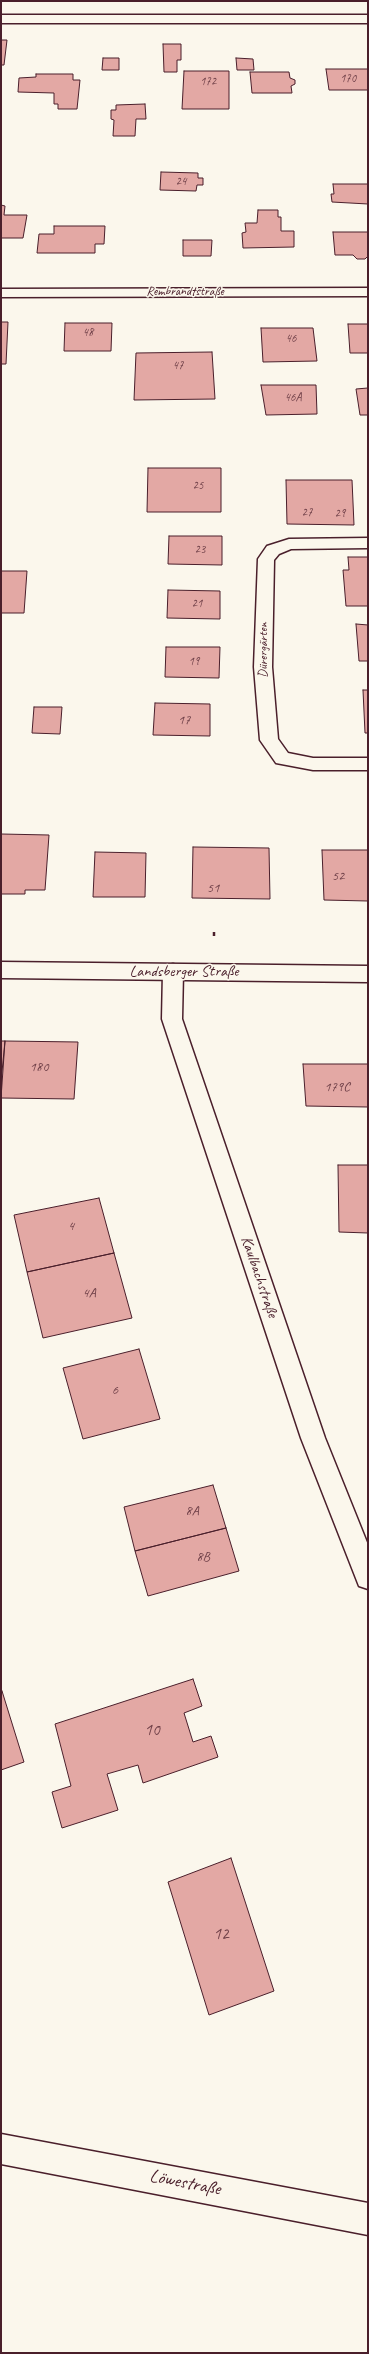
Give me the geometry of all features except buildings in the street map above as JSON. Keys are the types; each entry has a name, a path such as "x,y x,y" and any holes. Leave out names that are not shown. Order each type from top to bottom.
{"street":[{"path":"1,19 368,19"},
{"name":"Rembrandtstraße","path":"1,292 368,292"},
{"name":"Dürergärten","path":"368,542 289,544 273,550 266,559 263,667 269,740 282,758 313,764 368,764"},
{"name":"Landsberger Straße","path":"1,970 368,974"},
{"name":"Kaulbachstraße","path":"173,972 172,1019 313,1438 368,1577"},
{"name":"Löwestraße","path":"1,2149 368,2219"}]}
